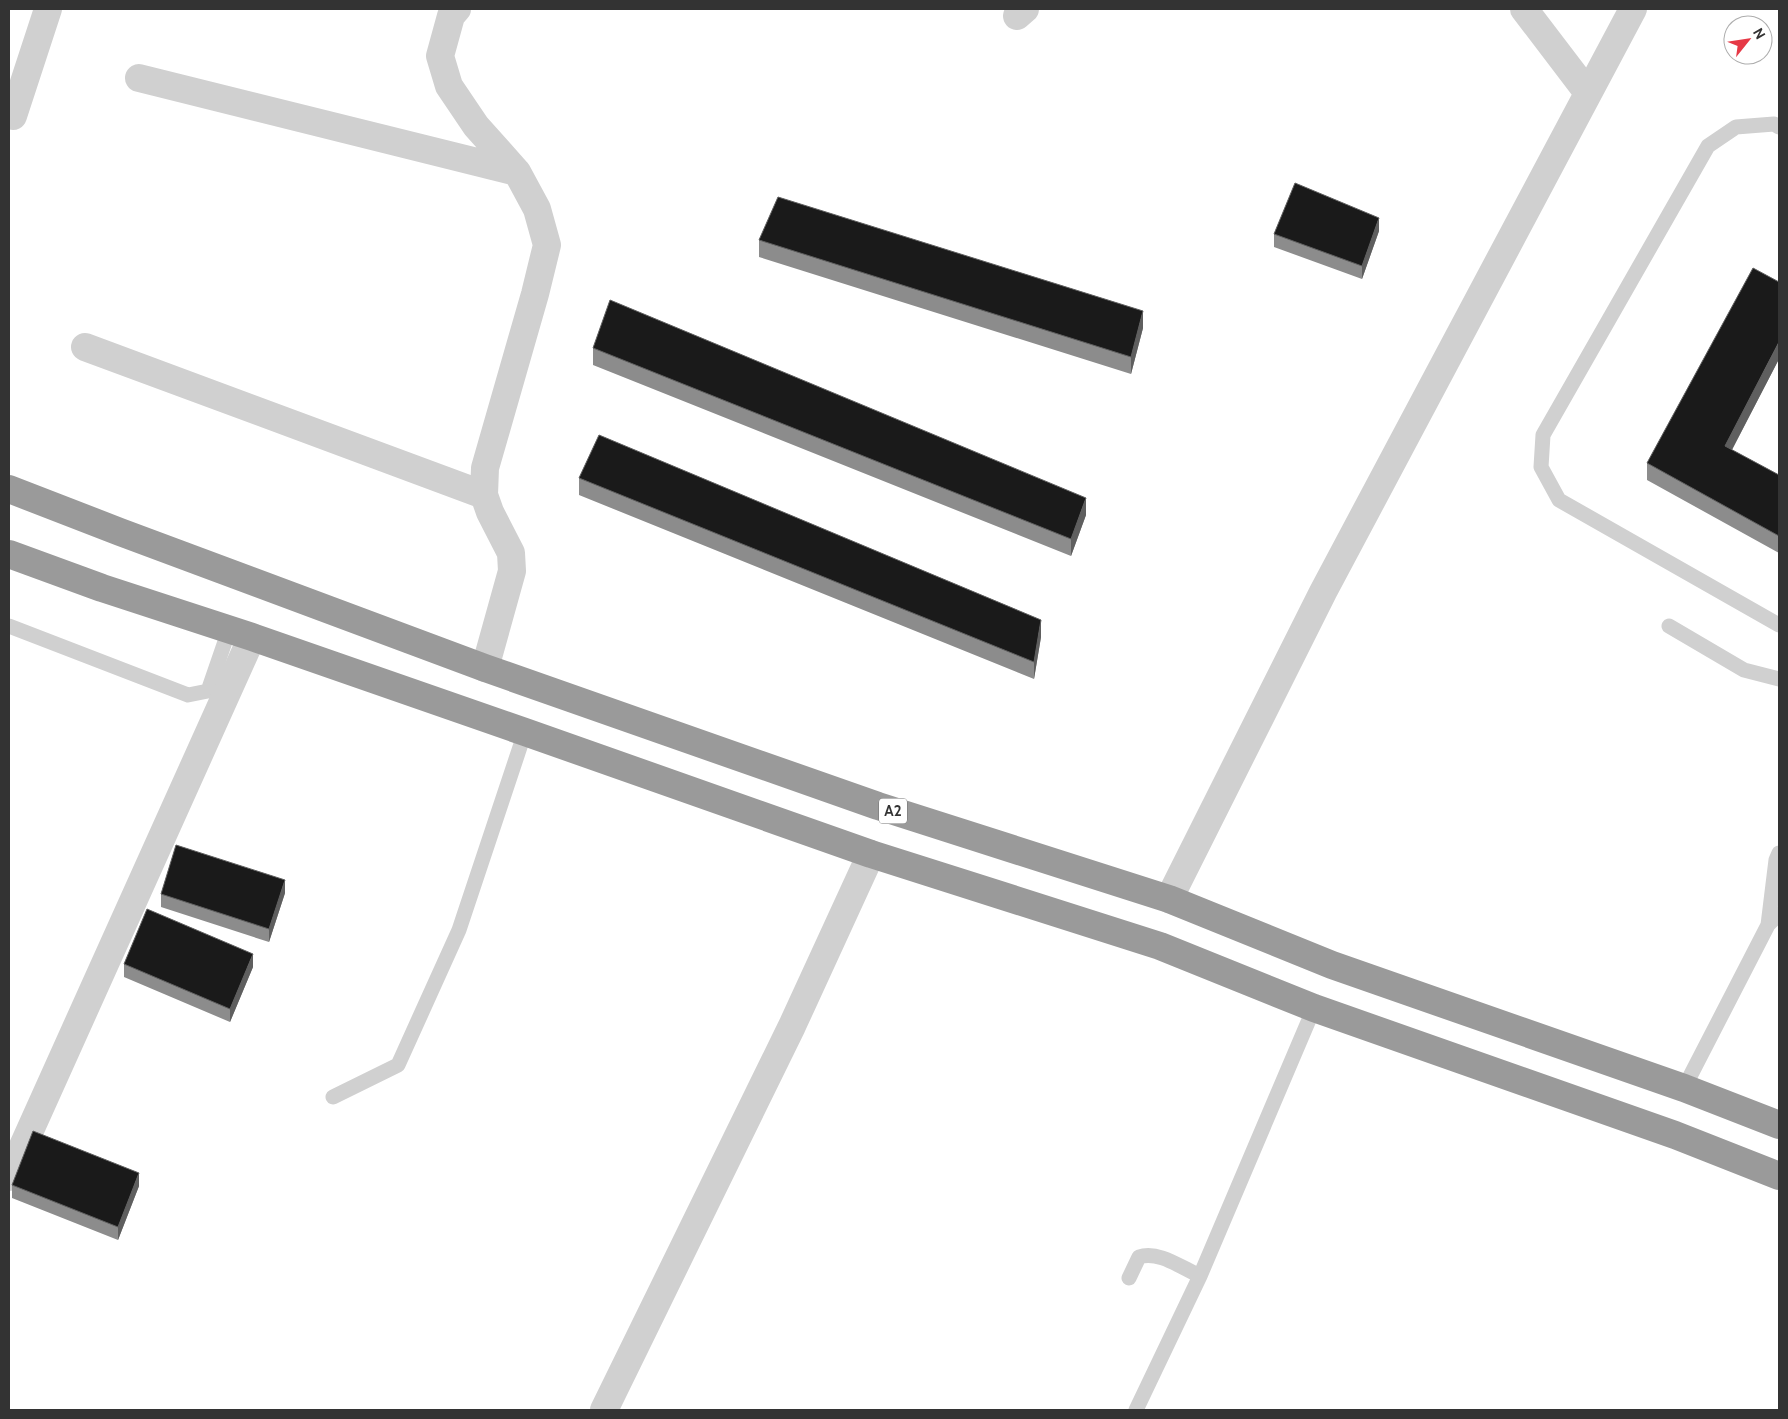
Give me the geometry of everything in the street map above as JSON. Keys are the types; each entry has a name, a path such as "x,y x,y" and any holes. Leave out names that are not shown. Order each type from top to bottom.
{"highway":[{"name":"A2","path":"9,489 485,668 878,806 1169,899 1332,965 1684,1088 1779,1125"},
{"path":"9,554 525,732 870,854 1160,946 1314,1008 1675,1135 1779,1176"}],"street":[{"path":"13,116 48,9"},
{"path":"457,9 451,16 440,56 449,86 476,126 517,172 537,209 547,245 535,294 485,468 484,495 490,512 511,553 512,572 485,668"},
{"path":"1524,9 1588,93"},
{"path":"1169,899 1323,592 1634,9"},
{"path":"139,78 517,172"},
{"path":"86,347 484,495"},
{"path":"9,1178 240,633"},
{"path":"604,1410 792,1026 870,854"}],"lane":[{"path":"1779,128 1774,124 1736,127 1708,146 1543,434 1541,467 1559,500 1779,625"},
{"path":"9,626 188,696 208,691 240,633"},
{"path":"1669,626 1744,670 1779,679"},
{"path":"333,1097 398,1064 459,930 525,732"},
{"path":"1684,1088 1774,920 1776,860 1779,852"},
{"path":"1136,1410 1200,1276 1314,1008"},
{"path":"1129,1278 1139,1257 1145,1255 1154,1255 1200,1276"}],"building":[{"path":"1295,183 1379,218 1362,266 1274,234"},
{"path":"778,197 1143,311 1131,357 759,240"},
{"path":"1753,268 1779,282 1779,342 1725,446 1779,475 1779,536 1647,463"},
{"path":"610,300 1086,498 1071,539 593,348"},
{"path":"599,435 1041,620 1034,662 579,478"},
{"path":"176,845 285,880 269,929 161,894"},
{"path":"147,909 253,954 230,1009 124,964"},
{"path":"33,1131 139,1173 118,1227 12,1185"}]}
